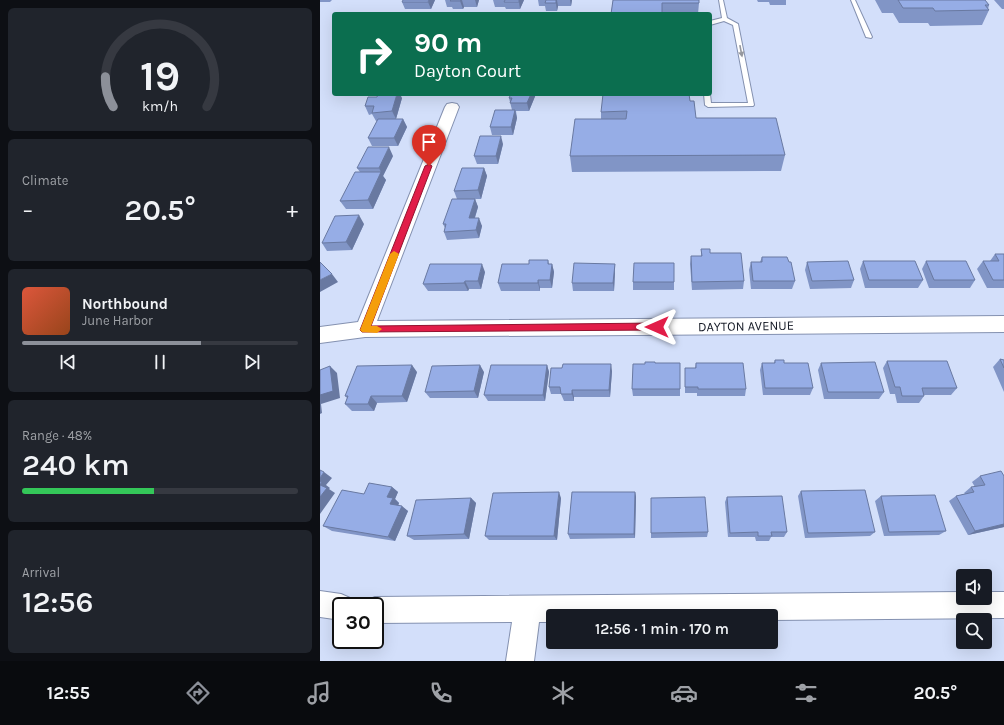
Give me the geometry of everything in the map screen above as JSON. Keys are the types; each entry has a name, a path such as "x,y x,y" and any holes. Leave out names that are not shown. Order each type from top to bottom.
{"street":[{"path":"365,330 452,107"},
{"name":"DAYTON AVENUE","path":"320,335 365,330 1004,324"},
{"path":"320,604 332,606"},
{"path":"384,610 1004,605"},
{"path":"520,661 527,609"}],"lane":[{"path":"721,0 725,19"},
{"path":"852,0 869,37"},
{"path":"707,96 708,105 751,106 735,24 725,19 712,22"}],"building":[{"path":"403,0 429,0 428,2 402,2"},
{"path":"505,0 519,0 519,2 504,2"},
{"path":"546,0 556,0 556,3 545,3"},
{"path":"613,0 699,0 699,3 662,3 662,12 611,12"},
{"path":"898,0 985,0 989,5 985,5 989,10 935,11 933,8 903,8"},
{"path":"396,96 392,111 372,113 374,106 365,106 368,97"},
{"path":"510,96 530,96 527,103 510,103 512,98 509,98"},
{"path":"603,96 689,96 690,101 694,101 696,118 776,118 785,155 570,156 575,119 626,119 627,111 601,112"},
{"path":"495,110 515,110 511,127 490,127"},
{"path":"378,119 403,119 394,138 368,138"},
{"path":"480,136 501,136 496,156 474,156"},
{"path":"368,147 389,147 379,168 357,168"},
{"path":"462,168 484,168 478,190 454,191"},
{"path":"355,172 381,172 368,200 340,201"},
{"path":"452,199 475,199 469,218 479,218 476,230 444,232 446,224 443,224"},
{"path":"359,215 346,242 322,243 335,216"},
{"path":"701,249 710,249 710,253 741,253 744,281 692,282 691,256 702,256"},
{"path":"995,254 1004,254 1004,280 993,280 983,261 999,261"},
{"path":"762,257 787,257 789,262 791,262 795,281 753,281 751,262 762,262"},
{"path":"529,260 548,260 548,264 552,264 550,280 538,280 538,283 498,283 502,264 529,264"},
{"path":"848,261 854,280 812,281 807,262"},
{"path":"863,261 915,261 923,280 869,280"},
{"path":"926,261 966,261 975,280 934,280"},
{"path":"320,262 332,274 320,280"},
{"path":"574,263 615,264 613,283 572,283"},
{"path":"634,263 674,263 674,282 633,282"},
{"path":"430,264 482,264 478,281 465,281 464,283 423,284"},
{"path":"1000,359 1004,360 1004,368"},
{"path":"775,360 784,360 784,363 808,363 813,388 765,388 762,363 775,363"},
{"path":"887,361 947,361 957,388 922,388 924,396 902,396 900,387 895,387"},
{"path":"645,362 680,363 680,389 632,389 633,364 645,364"},
{"path":"875,362 884,392 828,392 821,363"},
{"path":"696,363 743,363 746,389 698,389 698,387 685,387 685,368 696,368"},
{"path":"563,364 611,364 609,390 572,390 572,394 561,394 560,387 549,387 551,368 562,368"},
{"path":"412,365 402,396 371,396 368,404 345,404 348,396 345,396 357,366"},
{"path":"480,365 474,391 425,392 432,366"},
{"path":"491,365 547,365 543,395 484,395"},
{"path":"330,366 333,391 320,395 320,370"},
{"path":"320,470 324,472 320,478"},
{"path":"1001,471 1004,476 1004,524 975,531 956,496 974,492 971,487 985,485 980,476"},
{"path":"369,483 392,487 387,497 393,498 390,504 402,506 388,537 323,526 342,490 364,494"},
{"path":"320,485 327,488 320,497"},
{"path":"865,490 875,532 808,533 801,491"},
{"path":"559,492 554,536 485,536 493,493"},
{"path":"572,492 635,492 634,534 568,534"},
{"path":"935,495 946,531 889,532 881,496"},
{"path":"782,496 787,532 771,532 772,536 758,536 758,532 730,533 727,497"},
{"path":"705,497 708,532 651,533 651,498"},
{"path":"471,498 464,534 407,536 416,500"}],"slow traffic":[{"path":"377,329 365,330 394,254"}],"route":[{"path":"429,166 365,330 657,327"}]}
